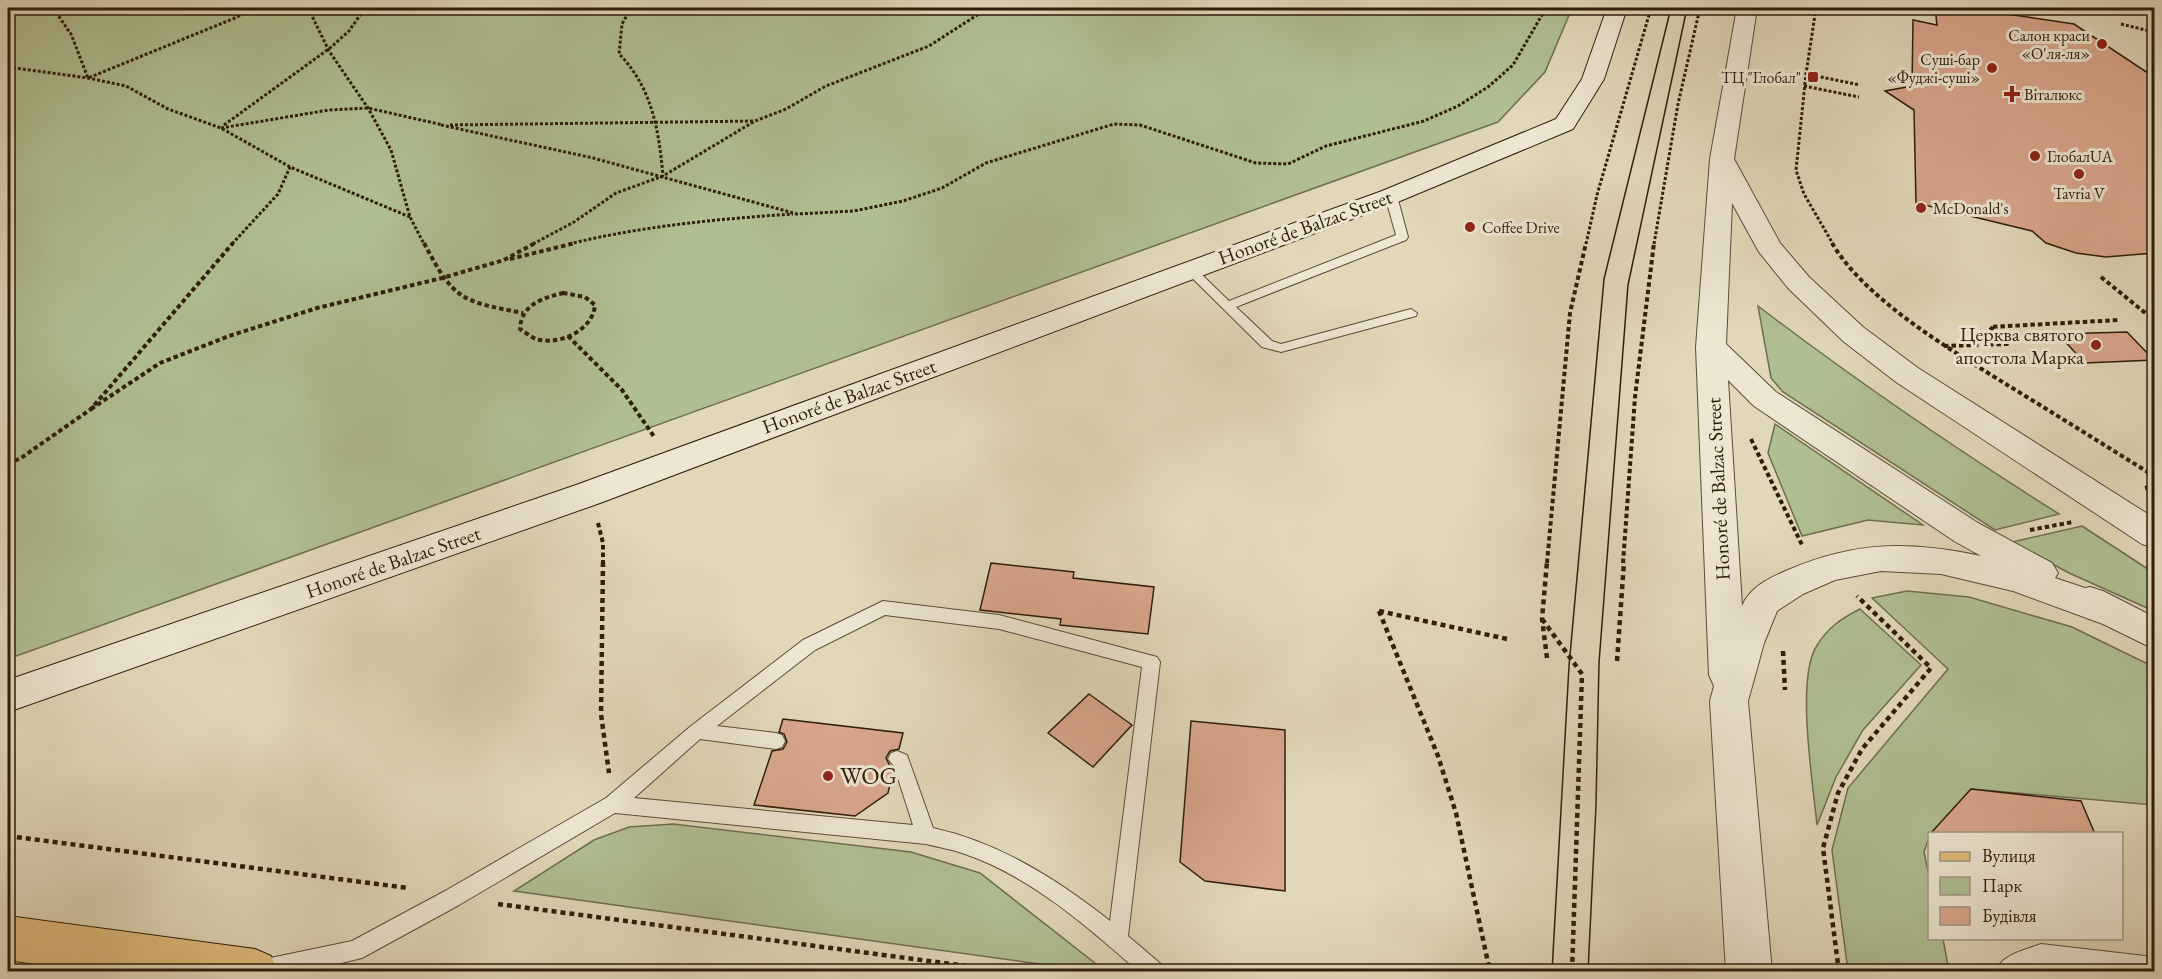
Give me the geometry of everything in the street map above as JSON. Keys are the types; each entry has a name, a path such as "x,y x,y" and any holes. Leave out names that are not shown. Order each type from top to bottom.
{"main road":[{"path":"8,938 254,971"}],"street":[{"name":"Honoré de Balzac Street","path":"8,696 588,494 1391,196 1565,124 1593,79 1617,8"},
{"name":"Honoré de Balzac Street","path":"1747,8 1722,159 1711,347 1729,701 1749,972"},
{"path":"1722,159 1768,246 1799,283 1853,334 1908,375 2154,535"},
{"path":"1711,347 1765,399 1966,532 2109,612 2154,634"},
{"path":"1729,701 1746,643 1762,602 1790,584 1829,567 1881,558 1941,561 2017,578 2109,612"}],"lane":[{"path":"1227,306 1402,237 1391,196"},
{"path":"1190,270 1267,344 1281,348 1411,314"},
{"path":"254,971 355,951 452,898 613,804 697,731 809,645 883,608 999,622 1151,662 1118,939"},
{"path":"697,731 776,741"},
{"path":"897,759 902,760 926,835"},
{"path":"613,804 926,835 970,846 1040,880 1118,939 1155,972"},
{"path":"2005,972 2013,965 2041,954 2154,968"}],"path":[{"path":"53,8 71,34 88,78"},
{"path":"88,78 235,18 253,8"},
{"path":"308,8 328,51 368,108 391,150 410,217 442,278 460,296 495,309 523,312"},
{"path":"221,128 287,78 328,51 356,23 366,8"},
{"path":"631,8 622,24 619,54 637,73 656,125 663,176"},
{"path":"504,260 574,222 616,193 663,176 755,121 786,109 826,86 929,46 988,8"},
{"path":"8,464 21,458 160,363 229,336 317,308 595,238 711,220 854,211 903,201 942,188 986,163 1114,124 1140,125 1256,163 1288,164 1326,146 1424,121 1458,106 1488,87 1513,65 1546,8"},
{"path":"1547,658 1542,619 1570,313 1598,195 1651,8"},
{"path":"1617,661 1635,396 1649,279 1684,74 1700,8"},
{"path":"1816,8 1804,86 1797,170 1804,195 1837,251 1865,282 1901,315 1944,346 2154,476"},
{"path":"2052,8 2067,8"},
{"path":"2121,24 2154,32"},
{"path":"8,67 88,78 126,86 168,109 221,128 290,167 345,192 410,217"},
{"path":"1806,74 1860,85"},
{"path":"1804,86 1859,97"},
{"path":"221,128 330,110 368,108 663,176 745,202 797,214"},
{"path":"441,125 508,127 755,121"},
{"path":"91,409 213,265 278,194 290,167"},
{"path":"2101,277 2154,320"},
{"path":"563,293 586,296 593,301 596,308 595,316 580,331 568,336 544,340 533,339 520,329 519,322 523,312 538,301 550,296 563,293"},
{"path":"1944,346 2007,344 1990,327 2119,320"},
{"path":"568,336 622,390 657,441"},
{"path":"1713,390 1754,443 1798,541"},
{"path":"588,494 603,543 601,714 613,804"},
{"path":"1839,972 1822,848 1838,794 1862,749 1931,668 1857,596"},
{"path":"1490,972 1456,813 1437,756 1379,611 1507,639"},
{"path":"1542,619 1582,674 1572,972"},
{"path":"8,836 413,888 452,898 792,941 1012,972"}],"green space":[{"path":"8,8 1572,8 1545,72 1498,122 8,659"},
{"path":"1758,306 1831,361 1906,413 2059,514 1995,530 1783,392 1771,378"},
{"path":"1775,424 1923,525 1868,520 1802,536 1768,453"},
{"path":"2082,526 2154,573 2154,611 2069,573 2012,542"},
{"path":"1907,591 1969,597 2072,627 2154,667 2154,805 1971,789 1933,832 1928,832 1924,852 1928,871 1928,940 1943,940 1949,971 1848,971 1832,850 1848,788 1948,669 1872,598"},
{"path":"1860,609 1921,665 1863,730 1836,777 1817,825 1807,733 1807,683 1810,663 1816,647 1825,634 1841,620"},
{"path":"673,824 911,852 980,873 1105,971 1090,971 514,891 594,840 629,827"}],"building":[{"name":"ГлобалUA","path":"1935,8 1967,8 2074,24 2154,77 2154,253 2106,257 2076,253 2046,243 2032,231 1916,203 1914,110 1885,91 1912,86 1913,20 1937,25"},
{"name":"Церква святого апостола Марка","path":"2127,332 2154,360 2085,363 2058,334"},
{"path":"991,563 1074,572 1073,578 1154,587 1148,634 1060,625 1061,619 980,610"},
{"path":"1089,694 1132,725 1093,767 1048,733"},
{"name":"WOG","path":"783,719 903,733 899,749 890,751 886,758 893,772 888,793 855,816 754,805 772,751 783,749 787,742 784,734 779,732"},
{"path":"1191,721 1285,730 1285,891 1205,881 1180,862"},
{"path":"1971,789 2081,801 2094,832 1932,832"}],"tram line":[{"path":"1552,972 1569,666 1604,279 1671,8"},
{"path":"1588,972 1596,805 1599,663 1628,285 1687,8"}],"place":[{"name":"Салон краси «О'ля-ля»","path":"2102,44"},
{"name":"Суші-бар «Фуджі-суші»","path":"1992,68"},
{"name":"ТЦ \"Глобал\"","path":"1813,77"},
{"name":"Віталюкс","path":"2012,94"},
{"name":"ГлобалUA","path":"2035,156"},
{"name":"Tavria V","path":"2079,174"},
{"name":"McDonald's","path":"1921,208"},
{"name":"Coffee Drive","path":"1470,227"},
{"name":"Церква святого апостола Марка","path":"2096,345"},
{"name":"WOG","path":"828,776"}]}
